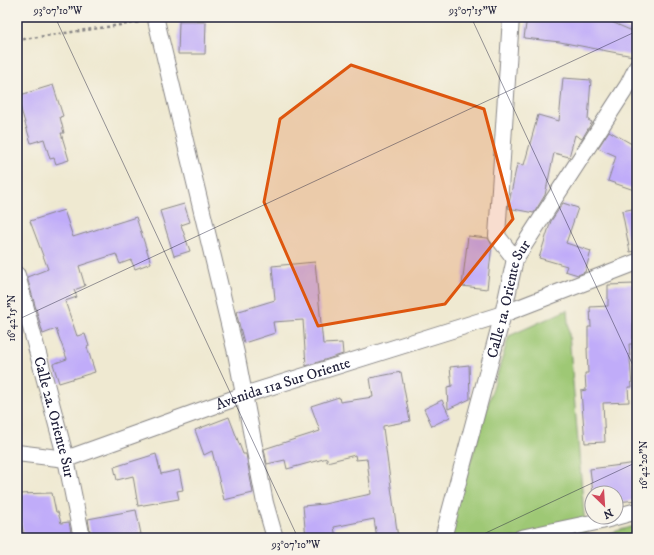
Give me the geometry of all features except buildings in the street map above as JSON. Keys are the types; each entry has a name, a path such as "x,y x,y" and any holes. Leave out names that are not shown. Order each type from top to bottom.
{"street":[{"path":"511,17 497,236 515,259"},
{"path":"156,20 236,353 265,503 275,538"},
{"name":"Calle 1a. Oriente Sur","path":"443,538 503,314 515,259 633,85 637,67"},
{"name":"Avenida 11a Sur Oriente","path":"66,459 244,395 503,314 637,262"},
{"name":"Calle 2a. Oriente Sur","path":"17,274 66,459 82,538"},
{"path":"17,453 66,459"},
{"path":"521,538 555,535 637,511"}],"path":[{"path":"17,40 156,20"}],"highlighted area":[{"path":"351,65 484,109 513,219 445,304 318,326 264,202 280,119"}],"green space":[{"path":"567,310 586,538 447,538 509,336"},
{"path":"637,525 637,538 594,538"}]}
